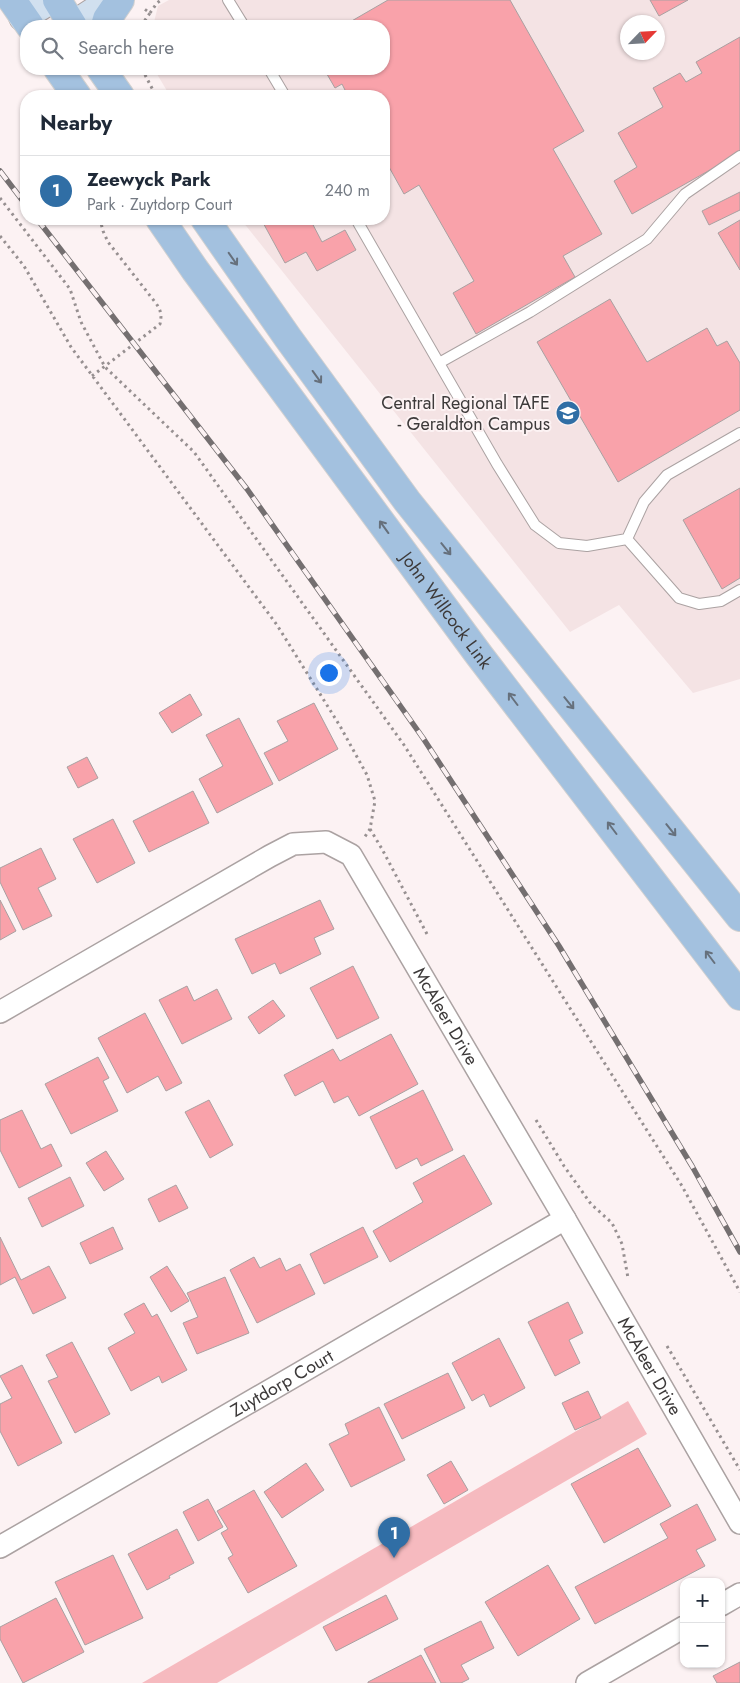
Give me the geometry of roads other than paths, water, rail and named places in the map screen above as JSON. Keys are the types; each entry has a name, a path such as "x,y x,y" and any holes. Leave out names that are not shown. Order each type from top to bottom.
{"main road":[{"path":"22,14 50,0"},
{"path":"57,0 69,20"},
{"path":"82,20 112,0"},
{"path":"106,20 130,2"},
{"path":"62,75 73,90"},
{"name":"John Willcock Link","path":"164,225 195,270 473,647 740,996"},
{"name":"John Willcock Link","path":"209,225 288,338 407,500 740,917"}],"street":[{"name":"McAleer Drive","path":"0,1012 292,844 326,842 351,855 565,1219 740,1523"},
{"name":"Zuytdorp Court","path":"0,1547 565,1219"},
{"path":"725,1603 740,1594"},
{"path":"587,1683 680,1629"}],"lane":[{"path":"228,0 240,20"},
{"path":"273,75 281,90"},
{"path":"440,363 530,312 647,239 685,194 740,156"},
{"path":"360,225 535,526 559,543 587,546 627,539"},
{"path":"627,539 644,502 668,475 740,433"},
{"path":"627,539 679,598 699,604 720,601 740,590"}],"railway":[{"path":"0,171 20,197"},
{"path":"42,225 247,489 423,738 559,946 692,1166 740,1252"}],"place":[{"name":"Central Regional TAFE - Geraldton Campus","path":"568,413"},
{"name":"Zeewyck Park","path":"394,1558"}]}
